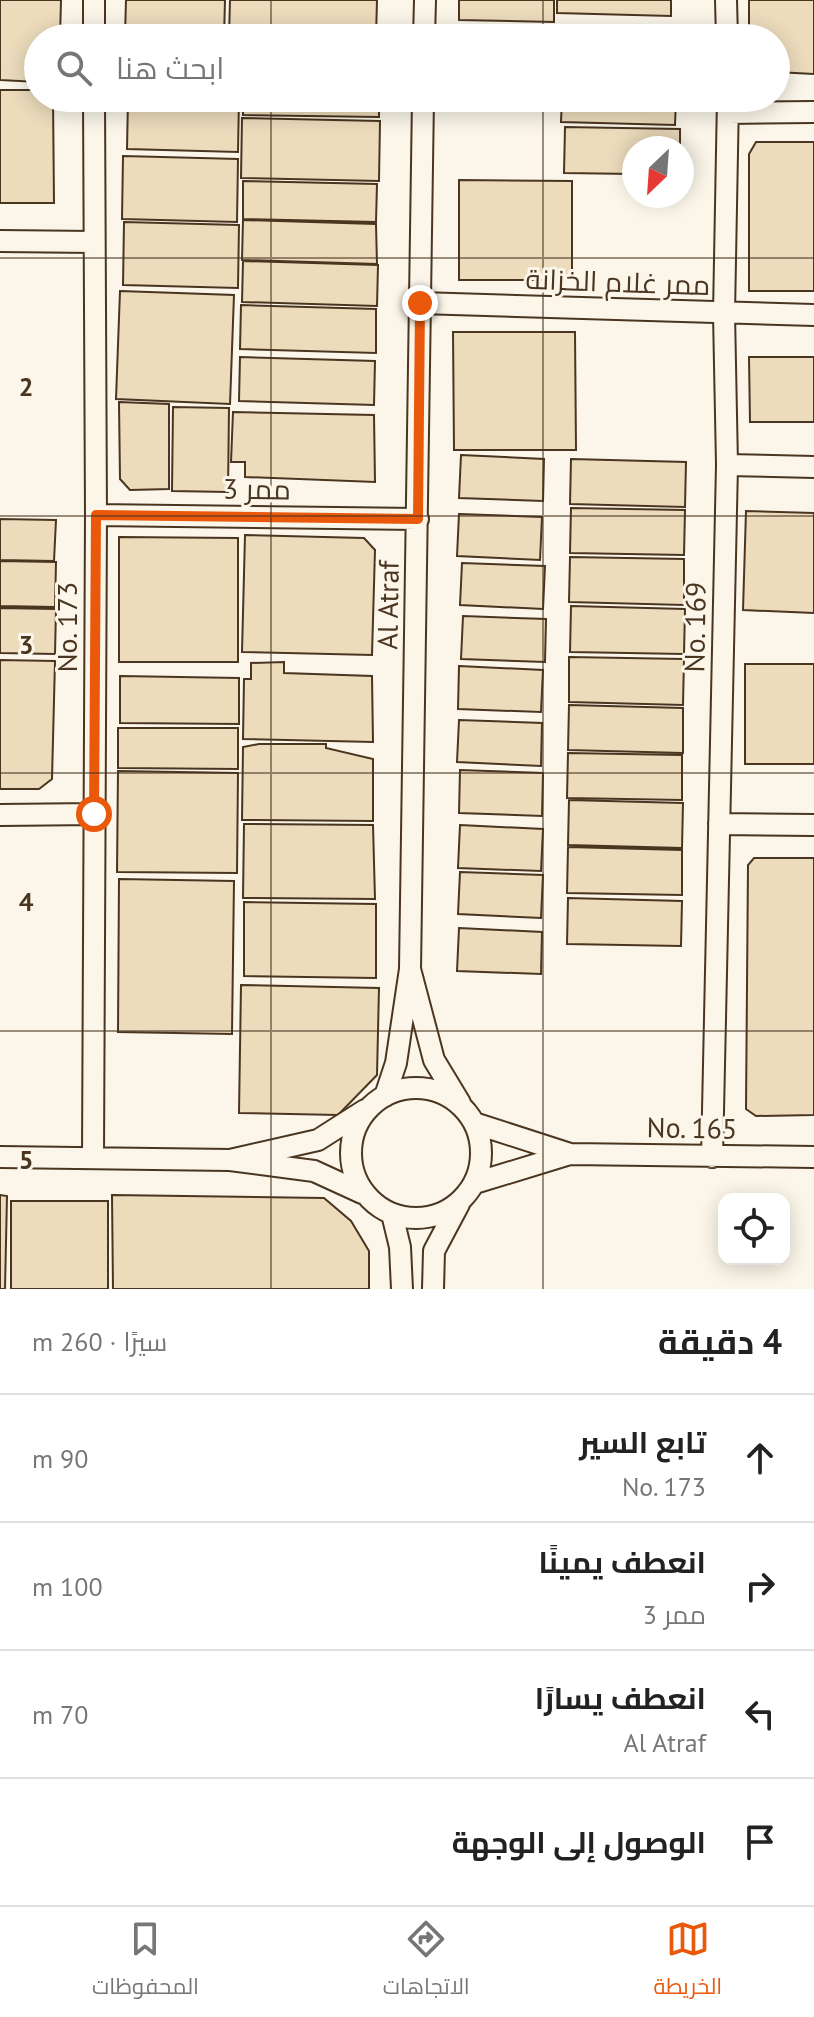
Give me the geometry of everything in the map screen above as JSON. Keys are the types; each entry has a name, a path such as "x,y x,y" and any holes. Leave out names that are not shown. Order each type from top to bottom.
{"street":[{"path":"94,0 94,24"},
{"path":"424,24 425,0"},
{"path":"726,0 727,24"},
{"path":"790,110 814,112"},
{"name":"No. 173","path":"93,1157 94,112"},
{"name":"Al Atraf","path":"410,969 423,112"},
{"name":"No. 169","path":"712,1157 727,465 724,314 728,112"},
{"path":"0,241 94,242"},
{"name":"ممر غلام الخزانة","path":"420,303 814,315"},
{"path":"727,465 814,467"},
{"name":"ممر 3","path":"96,515 418,519"},
{"path":"0,815 94,814"},
{"path":"719,824 814,825"},
{"path":"362,1193 352,1172 350,1149 355,1127 376,1102 396,1063 410,969"},
{"path":"410,969 434,1060 468,1115 481,1143 481,1163 434,1251 433,1289"},
{"path":"230,1160 318,1140 376,1102 404,1089 425,1089 445,1095 468,1115 570,1154"},
{"path":"0,1157 230,1160 314,1171 362,1193 392,1214 423,1219 445,1213 468,1191 570,1154"},
{"name":"No. 165","path":"570,1154 814,1157"},
{"path":"392,1214 400,1247 402,1289"}],"building":[{"path":"0,0 61,0 60,24 24,24 24,81 0,80"},
{"path":"126,0 225,0 224,24 125,24"},
{"path":"230,0 377,0 376,24 229,24"},
{"path":"459,0 554,0 554,22 459,20"},
{"path":"557,0 671,0 671,16 557,13"},
{"path":"749,0 814,0 814,74 790,73 790,24 749,24"},
{"path":"0,90 24,90 24,112 53,112 54,203 0,203"},
{"path":"128,112 239,112 238,152 127,149"},
{"path":"243,112 379,112 379,117 243,115"},
{"path":"561,112 675,112 675,125 561,122"},
{"path":"242,118 380,121 379,181 241,178"},
{"path":"565,127 680,129 680,136 622,136 622,174 564,173"},
{"path":"756,142 814,142 814,291 749,291 749,154"},
{"path":"123,156 238,159 237,222 122,219"},
{"path":"459,180 572,181 572,280 459,280"},
{"path":"243,181 377,184 376,222 243,219"},
{"path":"243,220 376,224 377,264 242,260"},
{"path":"124,222 239,225 238,288 123,285"},
{"path":"243,261 378,265 377,306 242,302"},
{"path":"120,291 234,295 230,404 116,399"},
{"path":"241,305 376,309 376,353 240,349"},
{"path":"453,332 575,332 576,450 454,450"},
{"path":"240,357 375,361 374,405 239,401"},
{"path":"749,357 814,357 814,422 750,422"},
{"path":"119,402 169,404 169,489 130,490 120,479"},
{"path":"173,407 229,408 228,492 172,491"},
{"path":"233,412 374,415 375,482 245,477 245,462 231,462"},
{"path":"461,455 544,459 543,501 459,498"},
{"path":"571,459 686,462 685,507 570,504"},
{"path":"571,508 685,510 684,555 570,553"},
{"path":"746,511 814,513 814,613 743,610"},
{"path":"459,514 542,517 540,560 457,556"},
{"path":"0,519 56,520 54,561 0,560"},
{"path":"245,535 364,538 375,550 372,655 242,652"},
{"path":"119,537 238,538 238,662 119,662"},
{"path":"570,557 684,559 684,605 569,602"},
{"path":"0,561 56,562 55,607 0,606"},
{"path":"462,563 545,566 543,609 460,605"},
{"path":"571,606 685,609 684,654 570,652"},
{"path":"0,608 56,609 55,654 0,653"},
{"path":"463,616 546,619 545,662 461,659"},
{"path":"569,657 684,659 683,705 569,702"},
{"path":"0,660 55,661 52,779 39,789 0,789"},
{"path":"284,662 284,673 372,676 373,742 243,739 244,679 251,679 251,663"},
{"path":"745,664 814,664 814,764 745,764"},
{"path":"459,666 543,670 541,712 458,709"},
{"path":"120,676 239,678 239,724 120,723"},
{"path":"569,705 683,708 683,753 568,750"},
{"path":"459,720 542,723 541,766 457,762"},
{"path":"118,728 238,728 238,769 118,768"},
{"path":"259,744 326,744 326,748 373,759 373,821 242,820 243,747"},
{"path":"568,753 682,755 682,800 567,798"},
{"path":"460,770 543,773 542,816 459,813"},
{"path":"118,771 238,773 237,873 117,872"},
{"path":"569,800 683,803 682,848 568,845"},
{"path":"244,824 373,825 375,899 243,898"},
{"path":"460,825 543,829 541,871 458,868"},
{"path":"568,847 682,850 682,895 567,893"},
{"path":"754,858 814,858 814,1115 756,1116 746,1109 748,865"},
{"path":"460,872 543,875 541,918 458,914"},
{"path":"119,879 234,881 232,1034 118,1032"},
{"path":"568,898 682,901 681,946 567,944"},
{"path":"244,902 376,904 376,978 244,976"},
{"path":"459,928 542,932 541,974 457,971"},
{"path":"241,985 379,988 377,1075 338,1115 239,1113"},
{"path":"0,1195 7,1196 5,1289 0,1289"},
{"path":"112,1195 324,1198 351,1221 369,1251 369,1289 113,1289"},
{"path":"11,1201 108,1201 108,1289 11,1289"}],"route":[{"path":"94,814 96,515 418,519 420,303"}]}
